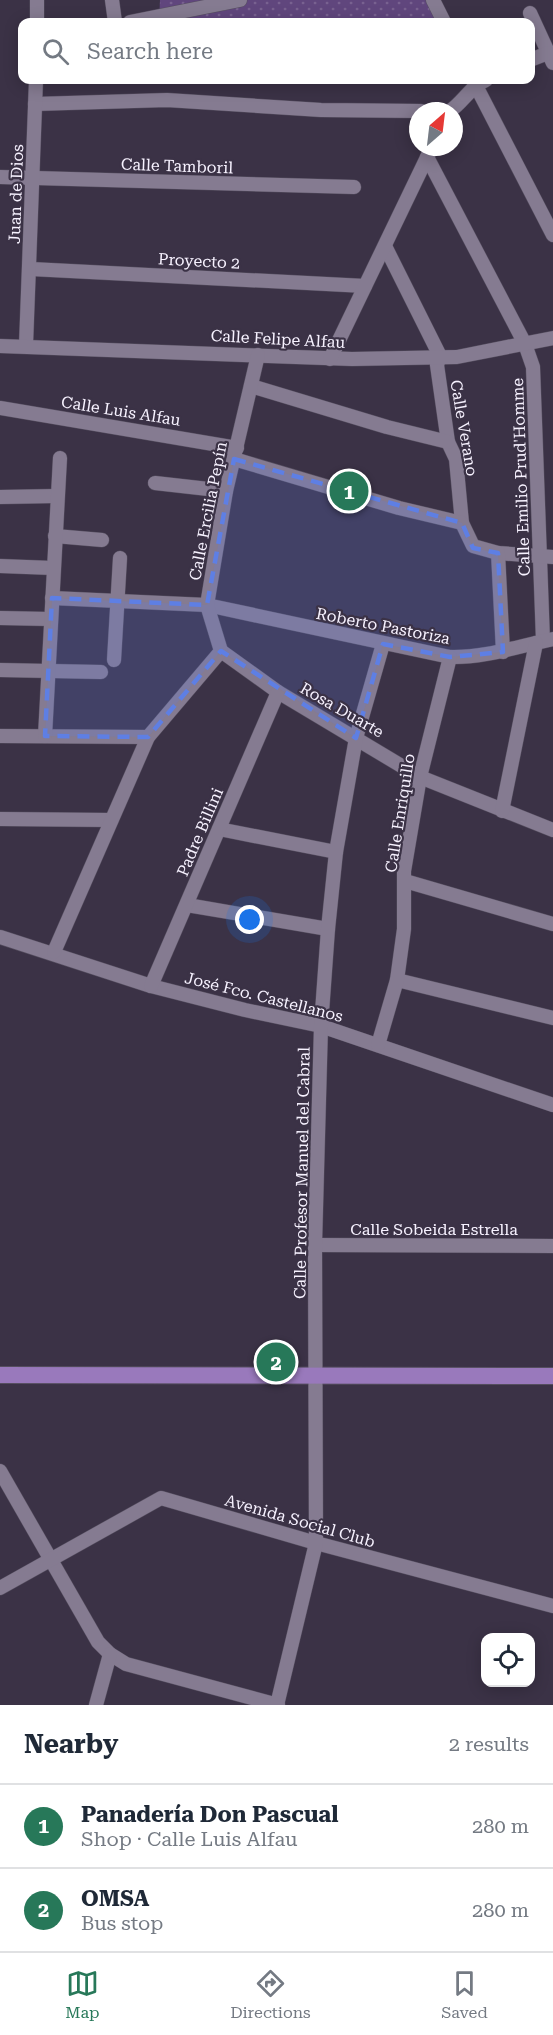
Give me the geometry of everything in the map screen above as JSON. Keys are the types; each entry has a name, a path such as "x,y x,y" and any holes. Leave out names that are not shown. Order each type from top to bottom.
{"main road":[{"path":"0,1375 553,1376"}],"street":[{"path":"36,18 37,0"},
{"path":"112,0 114,18"},
{"path":"150,18 240,0"},
{"path":"432,0 442,18"},
{"path":"530,13 532,18"},
{"path":"535,24 550,58 535,60"},
{"name":"Juan de Dios","path":"26,345 31,269 36,84"},
{"path":"462,102 476,84"},
{"path":"479,84 553,235"},
{"path":"35,104 167,100 321,110 409,111"},
{"path":"330,359 428,156"},
{"name":"Calle Emilio Prud'Homme","path":"432,156 525,344 533,367 547,557 544,641 502,811"},
{"name":"Calle Tamboril","path":"0,177 354,187"},
{"name":"Calle Verano","path":"385,246 440,356 437,365 448,442 456,459 462,523 474,548 498,553 547,557"},
{"name":"Proyecto 2","path":"31,269 365,286"},
{"name":"Calle Felipe Alfau","path":"0,346 26,345 258,354 330,359 457,357 553,338"},
{"name":"Calle Ercilia Pepín","path":"221,651 207,604 226,491 258,354"},
{"path":"251,386 387,427 448,442"},
{"name":"Calle Luis Alfau","path":"0,408 235,453 399,508 462,523"},
{"path":"45,736 60,458"},
{"path":"155,483 226,491"},
{"path":"0,497 57,496"},
{"path":"55,536 102,540"},
{"path":"498,553 502,652"},
{"path":"114,660 120,558"},
{"path":"0,566 53,568"},
{"name":"Roberto Pastoriza","path":"52,598 207,604 450,657 473,657 544,641"},
{"path":"0,618 50,619"},
{"name":"Calle Profesor Manuel del Cabral","path":"277,1705 316,1543 315,1245 321,1026 328,929 336,852 356,738 383,644"},
{"path":"54,952 148,737 221,651"},
{"name":"Rosa Duarte","path":"221,651 278,692 420,777 553,830"},
{"name":"Calle Enriquillo","path":"378,1046 397,980 404,929 404,871 420,777 450,657"},
{"path":"0,670 101,672"},
{"name":"Padre Billini","path":"151,986 278,692"},
{"path":"0,736 148,737"},
{"path":"0,819 111,820"},
{"path":"219,829 336,852"},
{"path":"405,881 553,924"},
{"path":"187,905 328,929"},
{"name":"José Fco. Castellanos","path":"0,937 54,952 104,972 151,986 245,1010 321,1026 553,1105"},
{"path":"397,980 552,1014"},
{"name":"Calle Sobeida Estrella","path":"315,1245 553,1246"},
{"path":"0,1471 89,1627 110,1654 139,1667 277,1705"},
{"name":"Avenida Social Club","path":"0,1588 161,1498 316,1543 553,1606"},
{"path":"96,1705 110,1654"}],"highlighted area":[{"path":"234,459 462,523 473,548 498,553 503,652 450,657 383,644 356,738 221,651 148,737 45,736 52,598 207,605"}],"shaded area":[{"path":"160,0 427,0 435,18 159,18"}],"place":[{"name":"Panadería Don Pascual","path":"349,491"},
{"name":"OMSA","path":"276,1362"}]}
